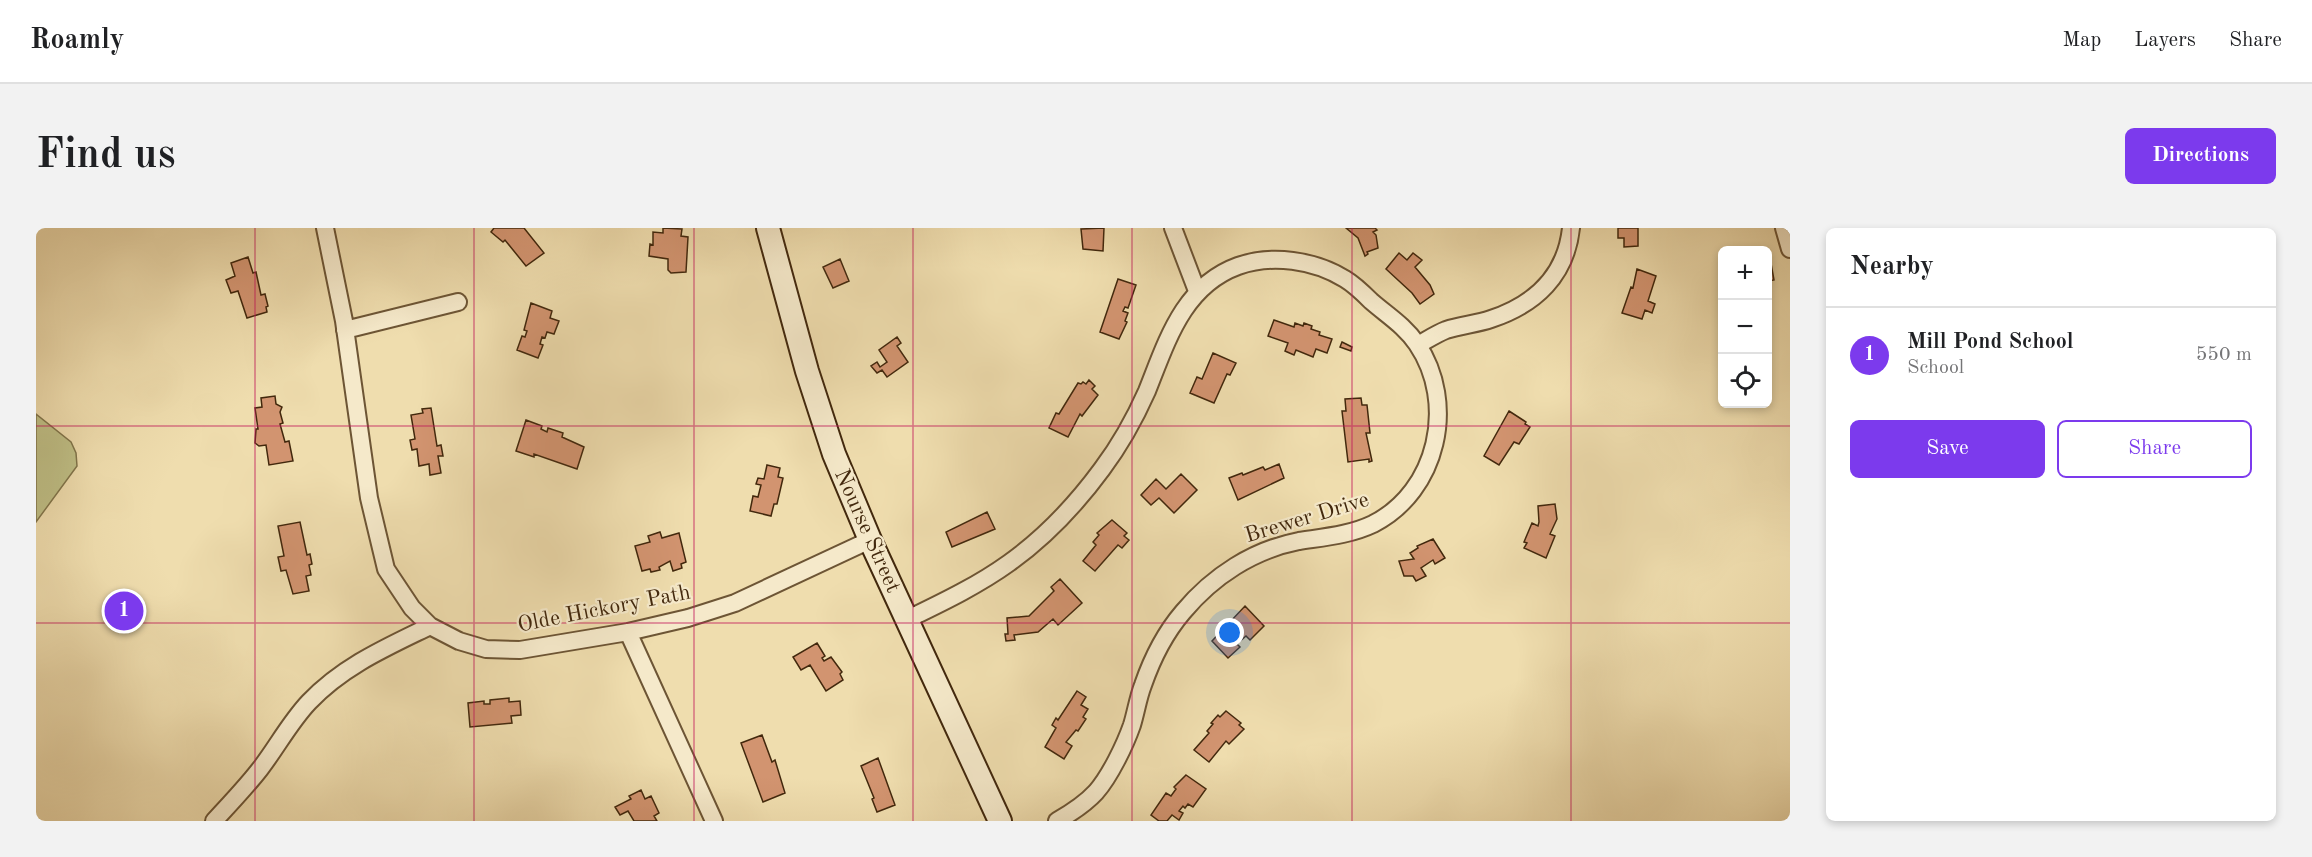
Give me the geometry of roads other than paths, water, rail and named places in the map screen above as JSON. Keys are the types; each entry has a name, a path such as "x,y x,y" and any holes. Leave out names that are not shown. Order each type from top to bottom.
{"main road":[{"name":"Nourse Street","path":"768,228 827,434 870,540 1000,821"}],"street":[{"name":"Olde Hickory Path","path":"326,228 345,330 369,498 386,569 412,608 430,626 459,641 486,649 520,650 628,632 688,618 735,603 870,540"},
{"path":"1173,228 1197,291"},
{"path":"1418,345 1448,329 1484,322 1503,315 1534,296 1560,269 1568,249 1571,228"},
{"path":"1784,228 1790,249"},
{"name":"Brewer Drive","path":"906,620 973,586 1012,561 1047,530 1091,483 1116,449 1137,412 1180,316 1197,291 1222,273 1249,263 1276,260 1298,261 1321,267 1344,278 1391,316 1418,345 1433,382 1438,414 1430,457 1413,492 1405,502 1372,524 1344,534 1267,549 1230,569 1205,590 1177,619 1156,655 1142,687 1131,729 1104,781 1089,799 1057,821"},
{"path":"345,330 458,302"},
{"path":"214,821 257,773 309,702 344,671 430,626"},
{"path":"628,632 714,821"}],"place":[{"name":"Mill Pond School","path":"124,611"}]}
